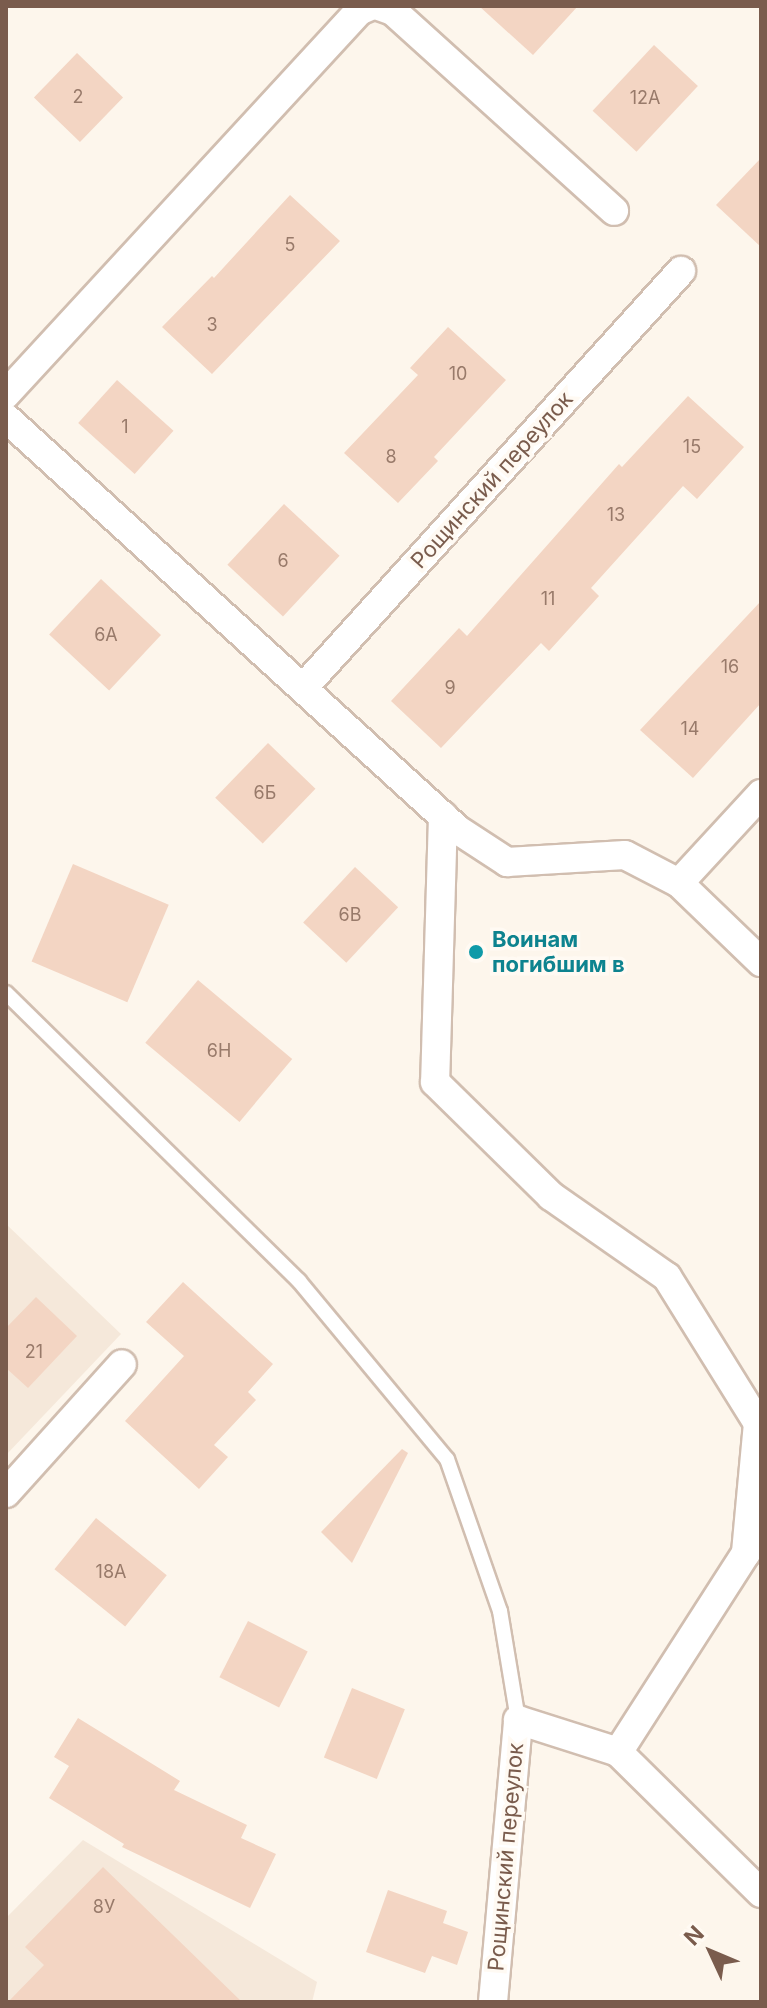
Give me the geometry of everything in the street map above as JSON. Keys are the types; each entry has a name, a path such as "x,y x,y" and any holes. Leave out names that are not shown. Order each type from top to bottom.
{"street":[{"path":"6,394 359,11 370,6"},
{"path":"379,6 393,11 614,211"},
{"name":"Рощинский переулок","path":"303,688 681,271"},
{"path":"6,418 458,830 507,862 625,855 679,883 761,962"},
{"path":"679,883 761,794"},
{"path":"443,816 435,1082 551,1196 667,1277 758,1423 746,1553 618,1752 761,1893"},
{"path":"6,1493 122,1364"},
{"name":"Рощинский переулок","path":"493,2002 518,1720 618,1752"}],"lane":[{"path":"6,993 299,1281 447,1459 500,1611 518,1720"}],"shaded area":[{"path":"6,1224 121,1334 6,1455"},
{"path":"83,1840 317,1982 312,2002 6,2002 6,1918"}],"building":[{"path":"479,6 578,6 533,55"},
{"path":"654,45 698,86 637,152 593,111"},
{"path":"77,53 123,97 80,142 34,98"},
{"path":"761,158 761,247 716,205"},
{"path":"290,195 340,241 212,374 162,327 212,276 214,278"},
{"path":"448,327 506,380 434,457 438,461 398,503 344,453 418,375 410,368"},
{"path":"117,380 173,431 135,474 78,423"},
{"path":"688,396 744,447 697,499 683,486 591,588 599,596 549,651 541,643 441,748 391,701 459,628 467,636 619,464 622,467"},
{"path":"284,504 340,556 283,617 227,565"},
{"path":"101,579 161,635 109,691 49,635"},
{"path":"761,601 761,703 693,778 640,730"},
{"path":"268,743 315,789 263,844 215,798"},
{"path":"73,864 169,905 127,1002 32,962"},
{"path":"355,867 398,907 346,963 303,923"},
{"path":"198,980 292,1059 240,1122 145,1043"},
{"path":"183,1282 273,1364 248,1392 256,1400 214,1445 228,1457 199,1489 125,1421 184,1356 146,1322"},
{"path":"36,1297 77,1336 28,1388 6,1368 6,1328"},
{"path":"402,1449 408,1453 352,1563 321,1532"},
{"path":"96,1518 167,1575 125,1627 54,1569"},
{"path":"248,1621 308,1651 279,1708 219,1677"},
{"path":"352,1688 405,1709 377,1779 324,1758"},
{"path":"78,1718 180,1781 174,1790 247,1825 241,1838 276,1854 250,1908 122,1847 124,1844 49,1798 69,1766 54,1757"},
{"path":"103,1867 242,2002 8,2002 44,1965 25,1947"},
{"path":"388,1890 447,1911 443,1923 468,1932 457,1965 432,1956 425,1973 366,1952"}],"place":[{"name":"Воинам погибшим в","path":"476,952"}]}
